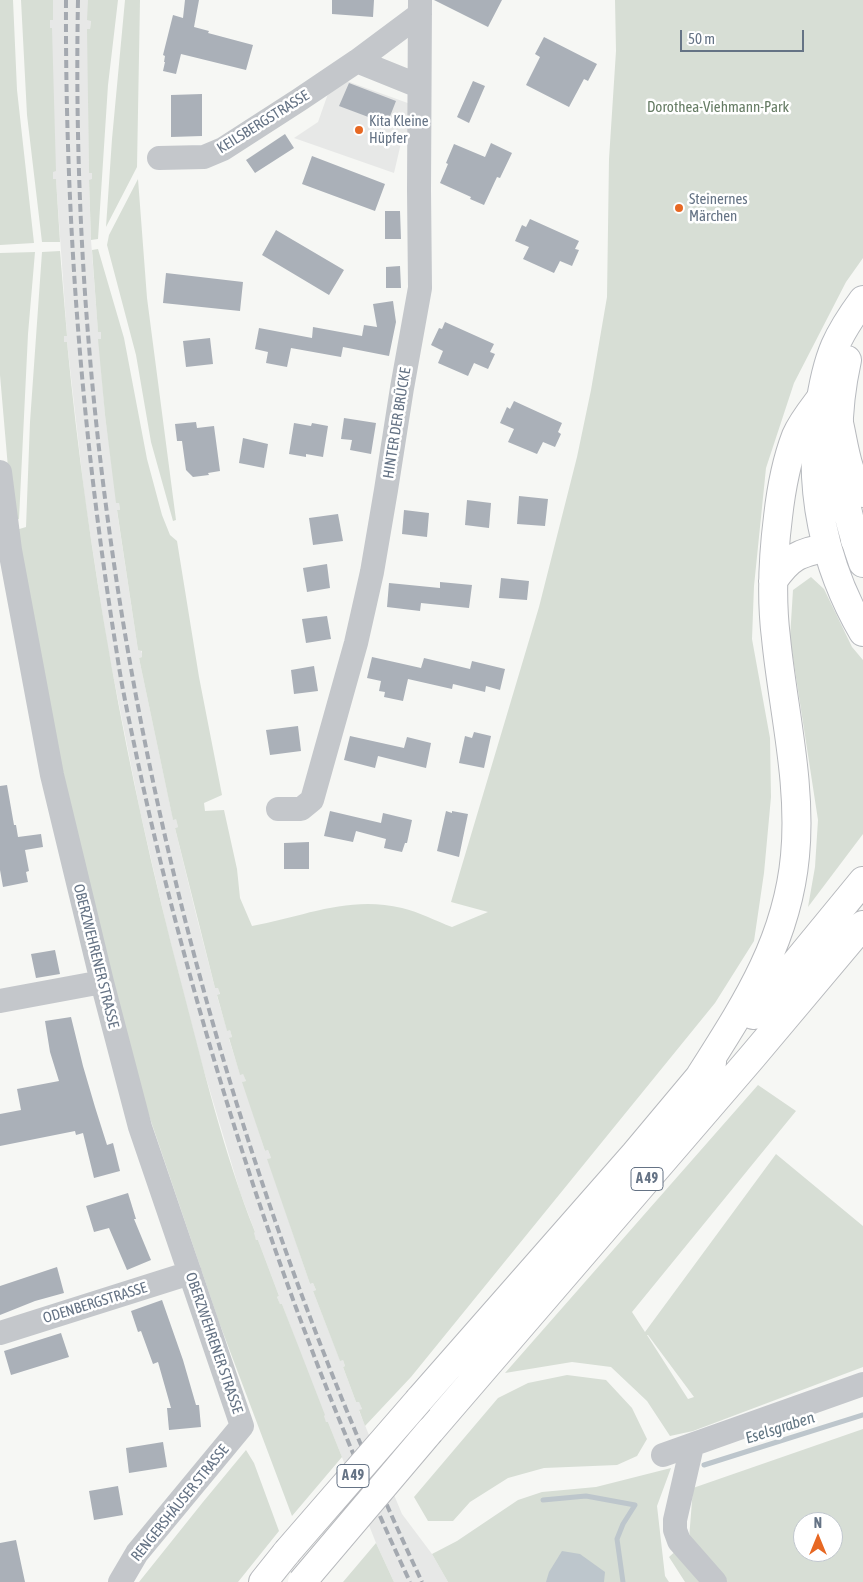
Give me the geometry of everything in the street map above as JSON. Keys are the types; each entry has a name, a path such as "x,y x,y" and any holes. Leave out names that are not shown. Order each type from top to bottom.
{"main road":[{"path":"863,300 835,346 821,398 815,450 820,515 827,547 845,599 863,632"},
{"path":"773,581 783,566 801,554 827,547 860,547 848,516 841,480 838,423 846,368 863,308"},
{"path":"700,1076 739,1013 767,962 781,926 792,882 795,857 796,806 775,636 773,581 775,541 780,495 787,466 797,435 821,398"},
{"path":"838,423 851,474 863,493"},
{"name":"A 49","path":"263,1582 419,1400 635,1154 863,881"},
{"name":"A 49","path":"302,1582 863,925"}],"street":[{"name":"KEILSBERGSTRASSE","path":"159,158 204,157 223,149 358,61 420,7"},
{"name":"HINTER DER BRÜCKE","path":"278,809 301,809 312,800 356,643 372,572 420,288 418,190 420,7"},
{"path":"358,61 419,86"},
{"name":"OBERZWEHRENER STRASSE","path":"0,472 5,551 52,775 102,982 140,1127 242,1426"},
{"path":"0,1001 102,982"},
{"name":"ODENBERGSTRASSE","path":"0,1333 190,1273"},
{"path":"664,1455 863,1384"},
{"name":"RENGERSHÄUSER STRASSE","path":"120,1582 137,1553 242,1426"},
{"path":"692,1446 675,1520 675,1530 679,1541 715,1582"}],"shaded area":[{"path":"53,0 88,0 88,20 91,20 90,29 88,29 89,173 92,173 92,180 89,180 91,240 98,331 101,332 101,339 99,340 105,415 117,503 119,503 120,510 117,511 138,650 141,650 143,657 139,658 173,819 176,819 178,827 175,828 196,914 215,988 218,987 220,995 217,996 227,1030 230,1030 232,1037 229,1039 240,1074 243,1073 246,1081 243,1082 265,1151 268,1150 271,1158 268,1159 310,1284 313,1283 316,1290 313,1291 340,1360 343,1360 345,1366 343,1367 356,1402 359,1401 362,1409 359,1411 402,1514 432,1554 448,1582 394,1582 376,1543 328,1422 326,1423 282,1304 280,1305 277,1297 279,1296 258,1240 256,1240 253,1233 255,1232 240,1192 201,1061 168,933 140,811 107,644 85,500 67,342 64,342 64,336 67,336 56,180 53,179 53,171 55,171 50,20 53,20"},
{"name":"Kita Kleine Hüpfer","path":"344,80 416,106 409,144 401,143 394,173 294,138 318,122 330,88"},
{"path":"562,1551 580,1554 605,1572 604,1582 546,1582 549,1572"}],"green space":[{"path":"0,0 13,0 17,90 34,243 0,245"},
{"path":"21,0 53,0 53,20 50,20 50,28 52,28 56,171 53,172 53,179 56,179 60,242 42,242 27,115"},
{"path":"88,0 118,0 108,85 98,239 91,240 89,180 92,179 92,173 89,173 87,29 90,29 91,21 87,20"},
{"path":"125,0 140,0 137,167 106,227 112,139"},
{"name":"Dorothea-Viehmann-Park","path":"615,0 863,0 863,258 846,282 794,383 766,468 754,586 752,639 770,738 771,797 764,873 754,941 715,1003 411,1377 365,1426 359,1410 362,1409 359,1402 356,1402 343,1367 345,1366 343,1360 340,1361 313,1291 316,1290 313,1283 310,1284 267,1159 271,1158 268,1150 265,1151 242,1082 246,1081 243,1074 240,1075 229,1038 232,1037 230,1030 227,1031 217,995 220,994 218,988 215,988 175,828 178,827 176,819 173,820 139,658 142,657 142,651 138,650 117,510 120,510 119,503 116,503 105,415 98,339 101,339 101,332 98,332 92,250 98,249 124,338 147,459 162,515 170,535 177,541 199,677 222,795 204,803 205,811 224,810 237,869 240,898 252,926 326,909 363,904 402,908 452,927 488,912 451,902 539,607 577,457 591,390 607,297 609,159 616,51"},
{"path":"138,179 147,298 176,520 173,521 151,442 136,355 107,245 109,235"},
{"path":"60,251 67,336 64,336 64,342 67,342 86,504 98,584 126,744 161,903 206,1077 233,1171 255,1232 256,1240 258,1240 279,1296 277,1297 280,1304 282,1304 325,1415 326,1422 328,1422 342,1457 292,1516 219,1322 137,1080 65,787 16,530 26,527 30,422 42,252"},
{"path":"35,252 28,334 19,519 15,520 10,491 0,375 0,253"},
{"path":"811,577 824,589 852,647 863,660 863,834 808,907 815,867 818,820 790,638 793,590"},
{"path":"758,1085 796,1111 632,1312 645,1332 776,1154 863,1226 863,1367 693,1431 670,1436 647,1401 611,1367 572,1362 505,1373","holes":["648,1335 694,1397 688,1399"]},
{"path":"567,1375 606,1380 632,1408 647,1439 637,1456 617,1465 544,1468 508,1478 470,1502 453,1521 428,1521 414,1497 498,1398 528,1383"},
{"path":"863,1429 863,1582 685,1582 669,1557 689,1539 693,1488"},
{"path":"246,1450 254,1463 279,1531 238,1582 139,1582 203,1502"},
{"path":"671,1468 657,1506 665,1576 669,1582 448,1582 432,1554 457,1541 518,1500 542,1492 596,1487"},
{"path":"376,1543 394,1582 343,1582"}],"building":[{"path":"185,0 199,0 194,27 209,31 208,33 253,45 246,70 181,54 176,74 163,71 165,56 163,55 173,15 183,18"},
{"path":"332,0 374,0 373,17 332,14"},
{"path":"434,0 502,0 488,27"},
{"path":"544,37 597,64 588,81 584,79 569,107 526,85 540,57 535,54"},
{"path":"473,81 485,86 469,123 457,117"},
{"path":"349,83 396,101 387,124 339,106"},
{"path":"202,94 202,136 171,137 171,95"},
{"path":"285,134 294,148 255,173 246,160"},
{"path":"491,143 512,153 500,178 497,177 484,205 440,183 454,144 485,157"},
{"path":"312,156 385,184 375,211 302,184"},
{"path":"385,211 400,211 401,239 385,239"},
{"path":"530,219 579,241 575,249 579,250 572,266 560,261 554,273 523,259 529,247 515,241 522,225 526,227"},
{"path":"276,230 344,270 329,295 262,255"},
{"path":"400,266 401,288 386,288 386,267"},
{"path":"166,273 243,282 240,311 163,303"},
{"path":"393,301 396,322 389,356 343,347 341,357 291,348 287,367 266,363 268,352 255,349 259,328 312,338 313,327 362,336 364,325 377,327 373,304"},
{"path":"445,322 494,344 490,352 495,354 488,369 474,363 468,376 438,363 443,351 431,345 439,328 442,329"},
{"path":"210,338 213,364 186,367 183,341"},
{"path":"514,401 562,423 558,432 561,434 555,447 543,442 537,454 508,442 514,429 500,423 507,407 510,409"},
{"path":"344,418 376,423 371,454 350,450 352,440 341,439"},
{"path":"196,422 197,428 214,426 220,471 208,473 209,475 193,477 186,470 182,441 177,441 175,424"},
{"path":"294,423 311,426 312,423 328,426 323,457 289,454"},
{"path":"243,438 268,444 264,468 239,463"},
{"path":"519,496 548,499 545,526 517,524"},
{"path":"467,500 491,503 489,528 465,525"},
{"path":"404,510 429,513 427,537 402,534"},
{"path":"338,514 343,541 313,545 309,518"},
{"path":"327,564 330,588 307,592 303,568"},
{"path":"501,578 529,581 527,600 499,598"},
{"path":"440,582 472,585 469,608 421,603 420,611 387,607 389,583 440,588"},
{"path":"327,616 331,639 306,643 302,619"},
{"path":"372,657 421,668 424,658 470,669 472,661 505,669 500,690 486,686 485,692 453,684 452,689 408,679 403,701 384,697 385,692 379,691 381,681 367,678"},
{"path":"314,666 318,691 294,694 291,670"},
{"path":"298,726 301,751 270,755 266,730"},
{"path":"474,732 491,736 484,768 459,763 465,736 472,738"},
{"path":"350,736 404,748 407,737 431,743 426,768 378,756 375,768 344,760"},
{"path":"7,785 18,837 41,834 43,847 25,850 29,871 26,872 28,882 3,887 0,870 0,786"},
{"path":"330,811 381,823 383,813 412,820 407,843 405,843 402,852 384,848 386,839 356,831 353,842 324,836"},
{"path":"446,811 468,814 459,857 437,851"},
{"path":"309,842 309,869 284,869 284,843"},
{"path":"55,950 60,974 36,978 31,954"},
{"path":"71,1017 83,1066 107,1145 113,1143 120,1171 94,1178 83,1133 76,1135 75,1131 0,1146 0,1114 21,1110 17,1089 59,1081 50,1052 45,1021"},
{"path":"128,1193 136,1219 134,1219 151,1260 127,1270 109,1228 94,1232 86,1206"},
{"path":"57,1267 64,1293 35,1301 0,1315 0,1286"},
{"path":"162,1300 196,1405 199,1405 201,1427 169,1430 167,1408 171,1408 158,1362 153,1364 141,1331 138,1332 131,1311"},
{"path":"61,1333 69,1357 11,1375 4,1351"},
{"path":"163,1442 167,1467 129,1473 126,1448"},
{"path":"118,1486 123,1515 94,1520 89,1491"},
{"path":"16,1540 25,1582 0,1582 0,1543"}],"waterway":[{"name":"Eselsgraben","path":"704,1465 863,1415"},
{"path":"543,1500 586,1496 635,1505 623,1524 617,1539 623,1582"}],"railway":[{"path":"66,0 66,82 72,246 78,328 94,491 126,706 180,938 241,1146 265,1220 318,1367 347,1439 410,1582"},
{"path":"78,0 80,204 95,408 121,610 159,810 209,1009 269,1204 340,1395 422,1582"}],"place":[{"name":"Kita Kleine Hüpfer","path":"359,130"},
{"name":"Steinernes Märchen","path":"679,208"}]}
